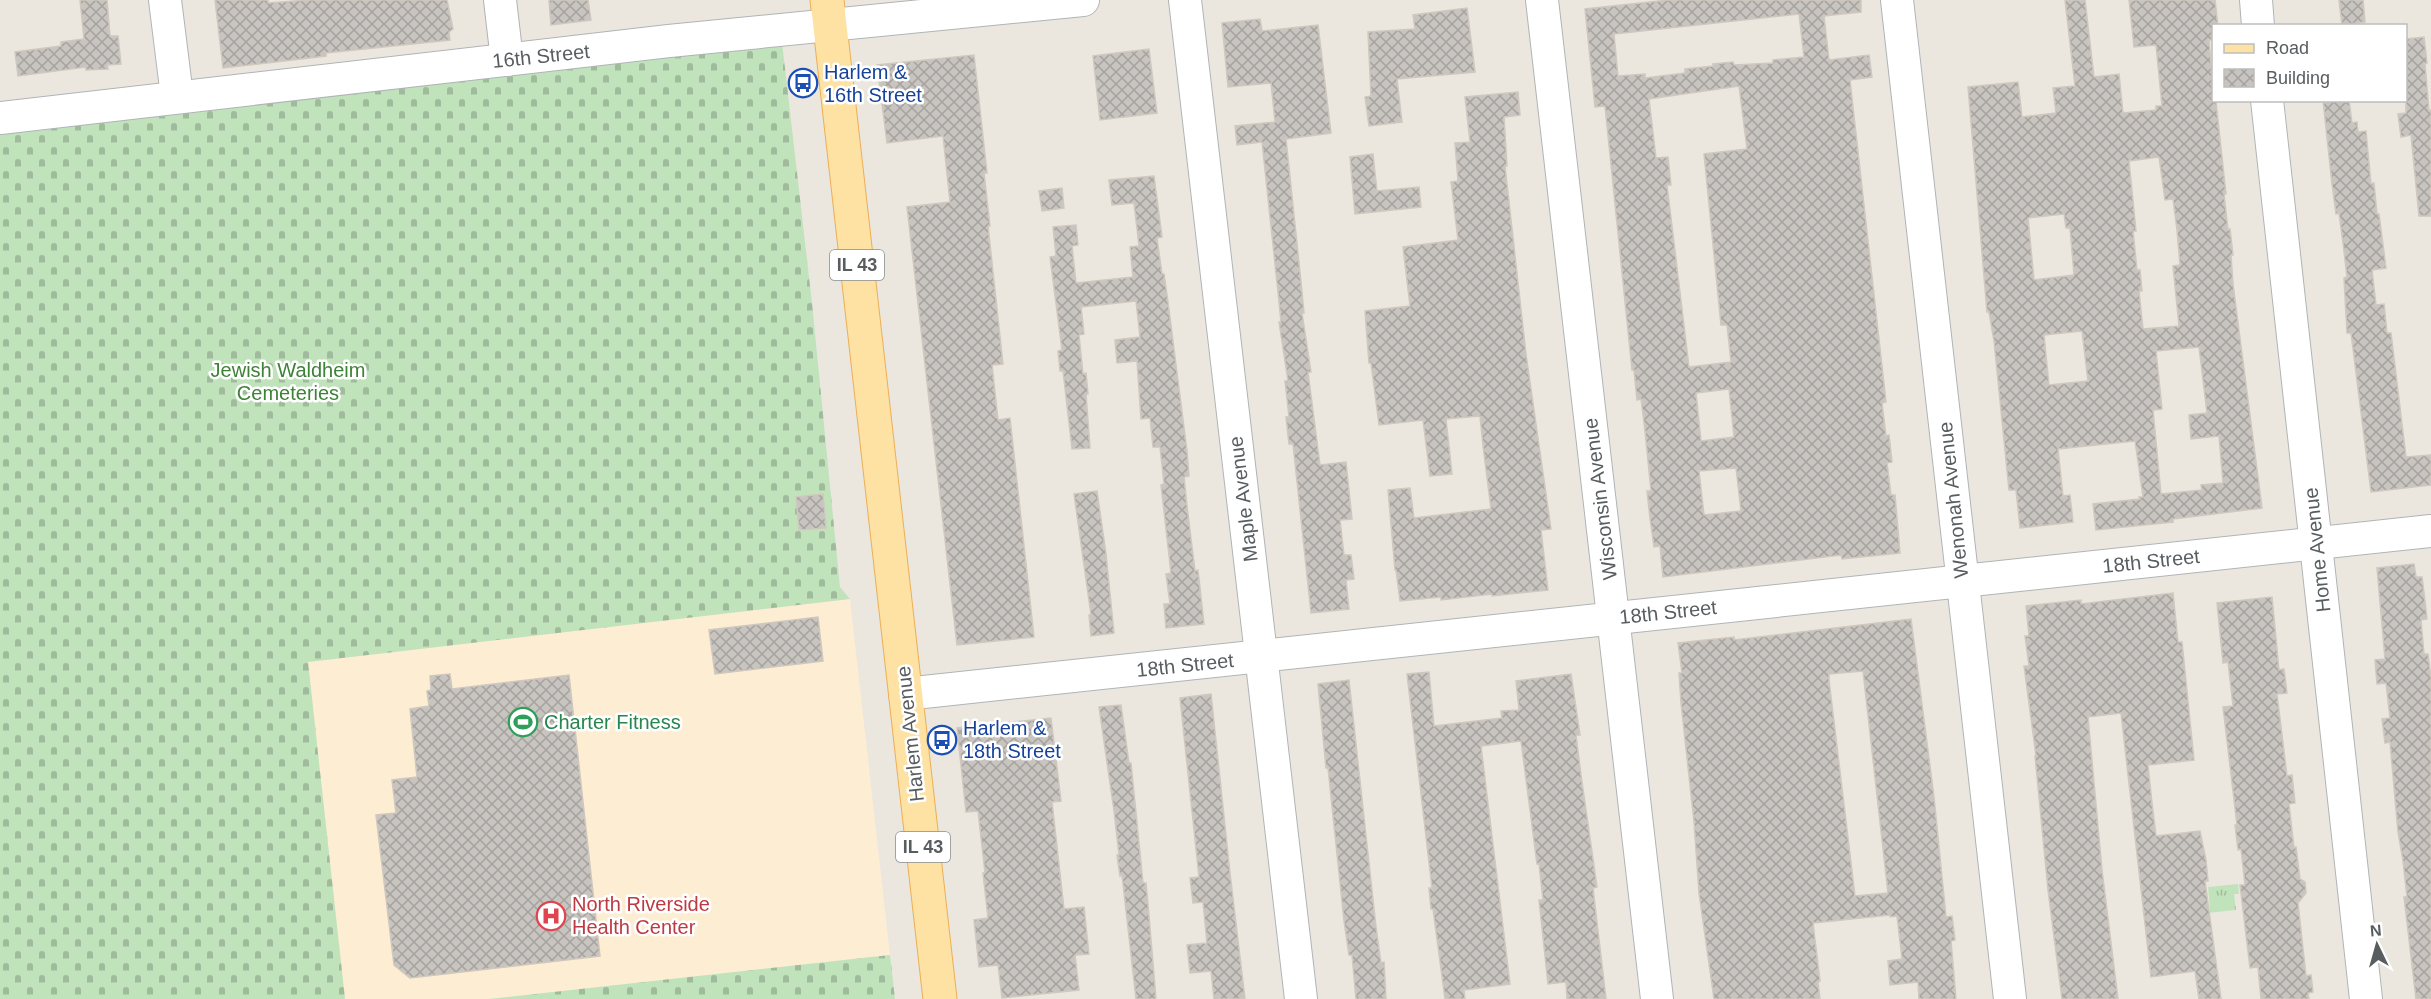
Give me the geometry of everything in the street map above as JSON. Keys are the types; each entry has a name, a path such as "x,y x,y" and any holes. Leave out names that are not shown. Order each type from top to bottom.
{"main road":[{"name":"Harlem Avenue","path":"828,13 940,999"}],"street":[{"path":"165,0 177,96"},
{"path":"500,0 507,60"},
{"name":"16th Street","path":"0,118 507,60 828,13 1083,0"},
{"name":"Maple Avenue","path":"1185,0 1301,999"},
{"name":"Wisconsin Avenue","path":"1542,0 1657,999"},
{"name":"Wenonah Avenue","path":"1897,0 2010,999"},
{"path":"2256,0 2258,24"},
{"name":"Home Avenue","path":"2267,102 2366,999"},
{"name":"18th Street","path":"905,694 2431,531"}],"shaded area":[{"path":"850,599 890,955 489,999 345,999 308,662"}],"green space":[{"name":"Jewish Waldheim Cemeteries","path":"782,42 812,303 840,587 850,599 308,662 345,999 0,999 0,130"},
{"path":"2238,884 2239,894 2234,894 2236,910 2207,913 2210,910 2208,887"},
{"path":"890,955 895,999 489,999"}],"building":[{"path":"80,0 107,0 110,36 118,36 121,64 107,65 108,69 86,70 86,67 18,76 15,52 61,46 61,42 84,39"},
{"path":"215,0 268,0 268,3 307,0 447,0 453,29 449,32 450,40 326,53 326,56 223,68"},
{"path":"549,0 588,0 591,20 551,25"},
{"path":"1668,0 1861,0 1861,12 1824,16 1829,60 1869,55 1872,77 1850,80 1886,402 1882,403 1892,462 1887,463 1891,495 1895,495 1900,553 1842,559 1841,555 1663,577 1660,546 1654,547 1650,518 1647,491 1651,491 1645,431 1641,399 1637,400 1634,370 1632,370 1605,106 1595,107 1585,9","holes":["1799,14 1804,57 1773,60 1773,63 1713,64 1713,66 1685,69 1685,73 1645,78 1645,74 1618,76 1614,34","1739,86 1747,149 1704,154 1721,325 1727,325 1731,362 1689,367 1667,185 1671,185 1668,157 1656,158 1649,99","1729,389 1734,437 1701,441 1696,393","1736,468 1741,511 1704,515 1699,471"]},
{"path":"2065,0 2085,0 2094,77 2119,74 2123,113 2156,110 2156,106 2162,106 2156,45 2134,47 2129,0 2215,0 2218,24 2212,24 2212,40 2209,40 2212,102 2216,102 2228,230 2230,229 2233,255 2231,255 2233,284 2262,508 2173,519 2173,522 2096,530 2093,504 2143,497 2135,441 2058,449 2063,496 2070,495 2073,522 2020,528 2016,490 2009,490 1994,341 1989,312 1987,312 1968,87 2018,82 2022,117 2056,113 2053,88 2075,86","holes":["2159,157 2165,200 2173,199 2177,230 2180,265 2173,266 2179,326 2143,329 2139,291 2142,291 2140,270 2137,270 2133,231 2136,231 2129,161","2064,214 2066,228 2070,228 2074,275 2034,280 2028,218","2082,331 2088,381 2049,385 2044,335","2199,347 2207,413 2189,415 2191,439 2219,436 2223,483 2201,485 2202,490 2161,494 2153,410 2162,409 2156,351"]},
{"path":"2339,0 2363,0 2365,22 2342,24"},
{"path":"1467,8 1475,72 1397,79 1402,122 1369,126 1365,97 1371,96 1368,32 1415,29 1413,15"},
{"path":"1260,19 1262,31 1318,25 1331,133 1286,139 1304,313 1302,313 1311,372 1308,372 1320,465 1346,462 1352,519 1340,520 1344,555 1351,555 1354,579 1346,580 1349,609 1311,613 1293,444 1289,444 1286,417 1289,417 1285,381 1288,381 1279,322 1281,322 1262,142 1237,145 1235,126 1275,122 1271,83 1228,87 1222,23"},
{"path":"2424,37 2429,111 2431,110 2431,216 2419,216 2411,135 2401,137 2398,114 2406,113 2407,39"},
{"path":"1149,49 1157,113 1100,120 1093,56"},
{"path":"974,55 987,173 984,173 990,226 988,226 1003,364 992,365 998,420 1010,418 1034,637 957,645 907,207 950,202 943,136 887,143 877,65"},
{"path":"1518,92 1520,115 1504,117 1507,166 1505,166 1526,354 1551,529 1541,530 1548,590 1441,600 1441,597 1400,601 1388,490 1410,488 1414,518 1491,509 1480,416 1446,419 1452,474 1430,476 1423,420 1379,425 1371,363 1369,363 1365,311 1410,306 1403,247 1458,240 1451,182 1458,181 1455,143 1470,142 1465,97"},
{"path":"2323,102 2349,102 2352,123 2357,122 2358,132 2366,131 2371,184 2374,183 2386,268 2372,270 2376,305 2384,304 2387,333 2391,333 2406,457 2431,455 2431,485 2371,492 2351,333 2347,333 2344,278 2347,277 2339,213 2336,214"},
{"path":"1373,154 1377,191 1419,187 1421,207 1355,214 1350,157"},
{"path":"1154,176 1162,237 1157,238 1168,302 1187,451 1189,476 1184,477 1204,624 1166,628 1164,604 1170,604 1166,574 1171,573 1161,485 1164,484 1160,447 1153,447 1150,418 1141,419 1137,361 1117,363 1115,340 1140,337 1136,301 1081,307 1084,334 1079,335 1083,374 1086,373 1090,448 1072,449 1063,371 1060,371 1058,351 1062,350 1050,257 1056,256 1053,227 1076,225 1078,245 1072,246 1076,283 1133,277 1130,247 1139,246 1134,203 1112,205 1109,180"},
{"path":"1062,188 1064,208 1042,211 1039,191"},
{"path":"1097,491 1114,633 1091,636 1089,615 1091,615 1074,494"},
{"path":"823,494 826,528 799,530 796,497"},
{"path":"2414,564 2416,577 2422,577 2427,619 2421,620 2424,654 2428,654 2431,678 2431,999 2416,999 2390,742 2385,743 2382,719 2390,718 2386,683 2377,684 2375,660 2385,659 2377,568"},
{"path":"2173,593 2178,642 2182,642 2194,760 2148,765 2152,803 2156,836 2200,831 2206,860 2208,881 2205,881 2221,999 2199,999 2195,971 2151,977 2121,713 2088,717 2102,870 2118,999 2062,999 2024,666 2029,666 2025,636 2029,636 2026,606 2081,600 2081,604"},
{"path":"2272,597 2279,670 2284,669 2287,693 2277,694 2287,776 2292,775 2295,803 2289,804 2294,848 2296,847 2300,879 2305,882 2306,893 2298,903 2306,976 2311,975 2313,992 2308,993 2309,999 2261,999 2258,967 2250,968 2240,885 2245,885 2241,849 2238,850 2223,707 2233,706 2228,662 2223,663 2217,603"},
{"path":"818,617 823,661 715,674 709,630"},
{"path":"1911,619 1934,797 1946,917 1952,916 1955,940 1951,941 1956,999 1919,999 1918,982 1890,985 1888,961 1902,959 1897,916 1890,917 1890,915 1813,923 1820,999 1714,999 1699,893 1681,703 1679,673 1682,673 1678,643 1734,637 1734,640","holes":["1863,671 1888,893 1855,896 1829,674"]},
{"path":"1429,672 1434,726 1502,718 1501,711 1519,710 1516,681 1571,674 1580,735 1576,735 1597,887 1593,888 1606,999 1567,999 1566,982 1548,984 1539,900 1543,900 1539,864 1537,864 1521,741 1481,746 1510,984 1464,990 1465,999 1445,999 1433,909 1431,909 1429,888 1432,888 1407,674"},
{"path":"450,674 452,689 569,675 600,956 410,978 394,965 376,815 396,813 392,780 417,777 410,709 429,706 427,691 431,690 430,676"},
{"path":"1349,680 1376,927 1381,963 1384,962 1386,999 1356,999 1352,955 1349,955 1344,921 1328,768 1326,768 1318,684"},
{"path":"1211,694 1245,999 1214,999 1211,971 1190,973 1187,945 1207,943 1203,902 1193,903 1190,878 1199,877 1180,698"},
{"path":"1121,705 1129,763 1131,763 1143,883 1146,883 1156,999 1136,999 1122,875 1120,876 1117,855 1119,855 1114,811 1099,707"},
{"path":"1051,718 1061,801 1052,802 1064,909 1084,907 1089,954 1075,955 1079,990 1002,998 998,965 979,967 974,920 988,918 983,873 985,873 978,811 966,812 957,728"}],"place":[{"name":"Harlem & 16th Street","path":"803,83"},
{"name":"Charter Fitness","path":"523,722"},
{"name":"Harlem & 18th Street","path":"942,740"},
{"name":"North Riverside Health Center","path":"551,916"}]}
